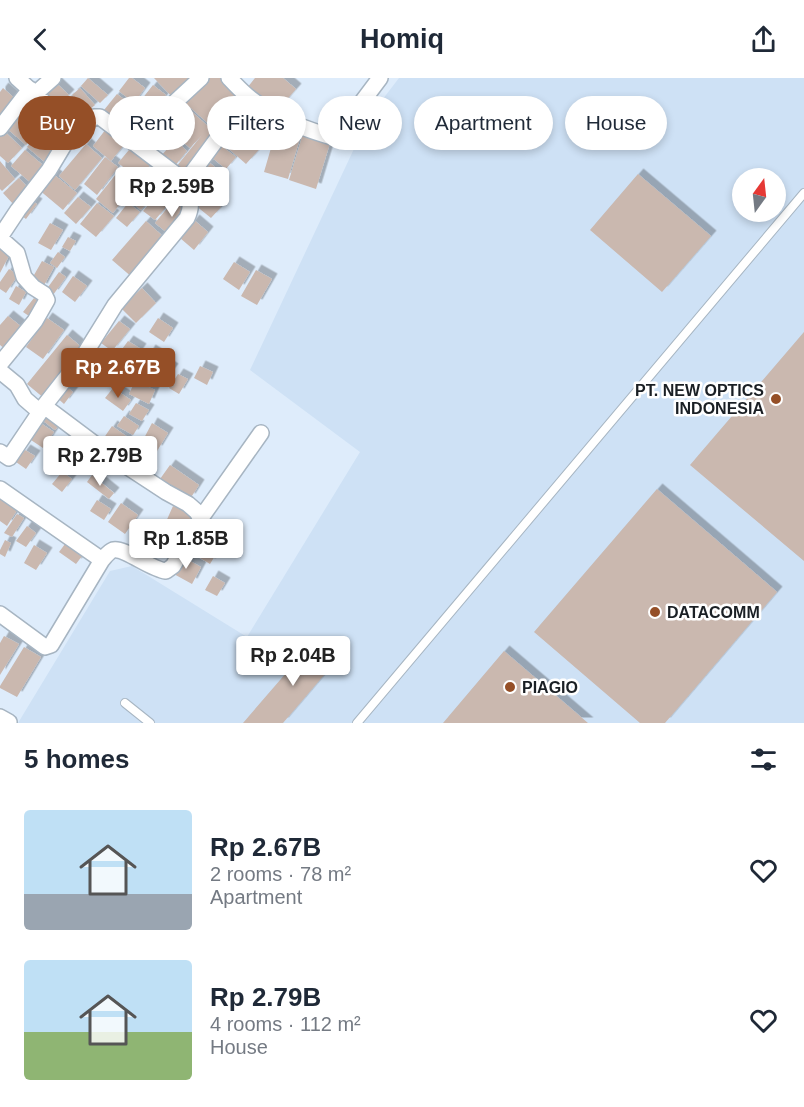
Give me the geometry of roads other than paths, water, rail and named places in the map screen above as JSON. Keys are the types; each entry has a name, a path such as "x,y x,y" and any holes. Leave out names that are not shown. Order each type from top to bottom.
{"street":[{"path":"17,78 38,96"},
{"path":"0,128 33,91 53,78"},
{"path":"182,96 201,78"},
{"path":"229,78 247,88 281,119 339,139 356,110 380,78"},
{"path":"0,452 9,458 42,409 84,355 122,297 187,218 192,201 188,188 189,177 247,88"},
{"path":"0,363 35,321 47,300 44,294 24,277 14,249 0,238 61,150"},
{"path":"145,150 188,183"},
{"path":"0,371 17,386 25,399 166,492 188,504 201,518"},
{"path":"0,614 48,647 109,552 117,550 129,553 150,567 166,571 173,566 201,518 261,433"},
{"path":"0,489 102,560"}],"lane":[{"path":"357,723 804,193"},
{"path":"125,703 150,723"}],"place":[{"name":"PT. NEW OPTICS INDONESIA","path":"776,399"},
{"name":"DATACOMM","path":"655,612"},
{"name":"PIAGIO","path":"510,687"}]}
